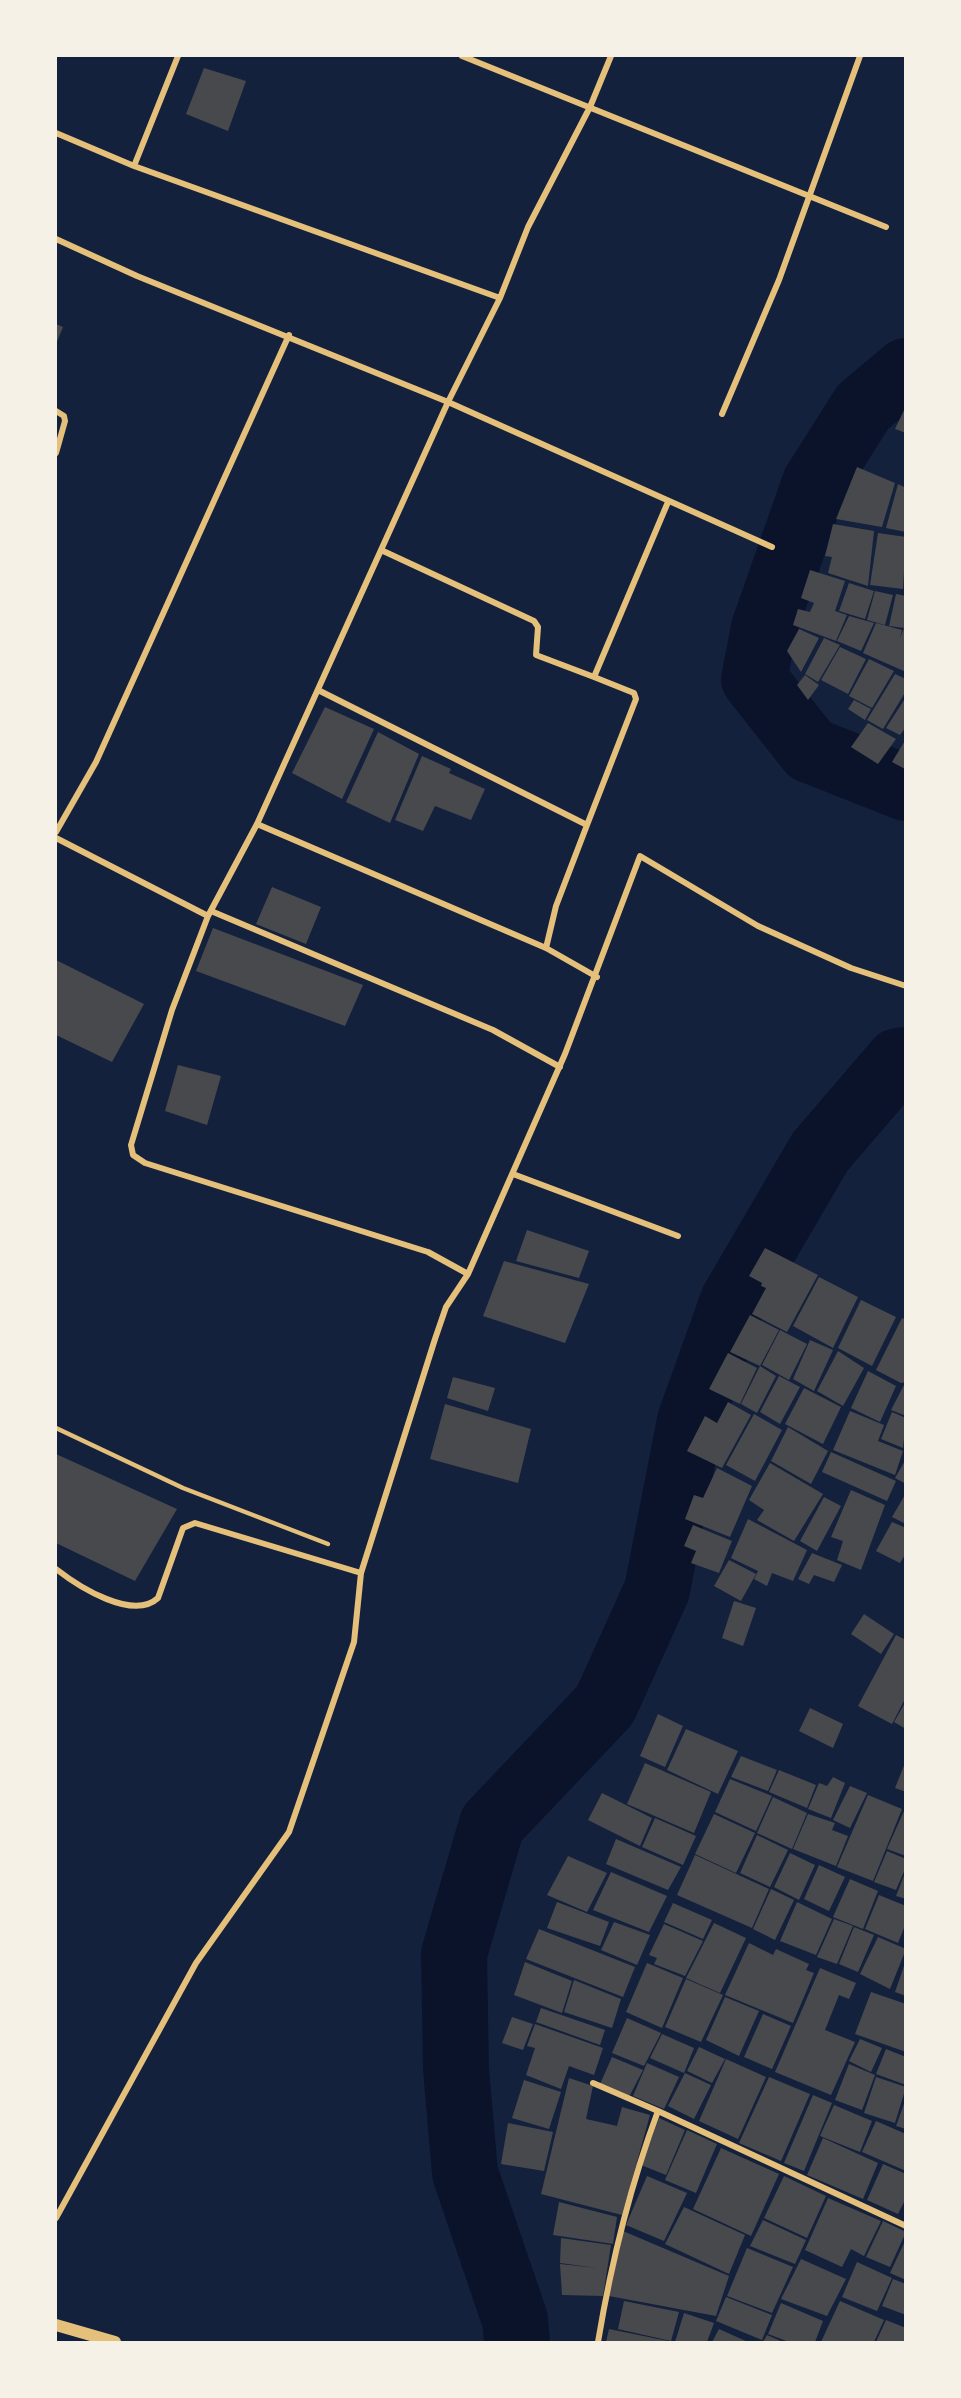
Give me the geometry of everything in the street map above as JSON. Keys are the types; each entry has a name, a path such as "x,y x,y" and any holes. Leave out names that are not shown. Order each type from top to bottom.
{"main road":[{"path":"56,2325 115,2343"}],"street":[{"path":"134,166 178,56"},
{"path":"462,56 886,227"},
{"path":"468,1274 428,1252 145,1163 133,1155 131,1145 172,1010 210,914 257,824 448,402 500,298 528,227 590,107 611,56"},
{"path":"722,414 779,280 860,56"},
{"path":"56,133 134,166 500,298"},
{"path":"56,239 137,276 289,335 448,402 772,547"},
{"path":"56,832 96,762 289,335"},
{"path":"56,411 64,416 65,421 56,453"},
{"path":"594,677 669,502"},
{"path":"381,550 534,621 538,627 536,654 634,693 636,699 556,906 546,948"},
{"path":"318,690 587,825"},
{"path":"257,824 546,948 597,977"},
{"path":"56,838 210,914 493,1030 560,1067"},
{"path":"56,2218 196,1963 289,1832 354,1642 361,1573 446,1307 468,1274 560,1067 597,977 640,856 758,926 851,968 906,986"},
{"path":"513,1174 678,1236"},
{"path":"56,1569 112,1602 143,1607 152,1604 158,1598 183,1528 195,1523 361,1573"},
{"path":"592,2083 711,2133 906,2226"},
{"path":"598,2343 621,2228 643,2150 658,2111"}],"lane":[{"path":"56,1428 183,1488 328,1545"}],"building":[{"path":"204,68 246,81 228,131 186,114"},
{"path":"56,324 63,327 56,344"},
{"path":"906,406 906,433 895,429"},
{"path":"857,467 895,483 882,527 836,519"},
{"path":"898,484 906,488 906,532 886,528"},
{"path":"833,524 874,531 868,586 828,573 832,557 825,556"},
{"path":"878,533 906,537 903,589 870,585"},
{"path":"810,570 845,581 835,611 847,615 836,641 793,625 798,609 810,612 814,603 801,598"},
{"path":"849,583 874,591 865,619 839,611"},
{"path":"875,591 893,595 885,625 867,620"},
{"path":"896,594 906,596 906,672 863,653 876,623 902,630 900,638 904,628 889,626"},
{"path":"849,616 874,623 861,651 837,641"},
{"path":"799,629 819,638 801,672 787,651"},
{"path":"824,638 840,645 818,682 805,674"},
{"path":"840,647 866,659 848,694 821,680"},
{"path":"869,659 894,671 872,708 849,696"},
{"path":"895,674 906,679 906,691 883,729 867,720"},
{"path":"805,675 819,685 808,700 797,685"},
{"path":"906,697 906,727 900,735 886,728"},
{"path":"854,700 871,709 865,720 848,709"},
{"path":"325,707 374,729 342,799 292,773"},
{"path":"868,723 896,739 878,764 851,747"},
{"path":"378,732 419,754 390,823 346,802"},
{"path":"906,739 906,767 905,769 892,762"},
{"path":"422,756 451,769 449,773 485,789 471,820 435,806 423,831 395,820"},
{"path":"272,887 321,907 306,944 256,924"},
{"path":"213,928 363,985 345,1026 196,971"},
{"path":"56,960 144,1004 112,1062 56,1035"},
{"path":"178,1065 221,1076 207,1125 165,1111"},
{"path":"527,1230 589,1251 579,1278 516,1261"},
{"path":"765,1248 818,1275 787,1332 752,1314 766,1288 749,1276"},
{"path":"504,1261 589,1284 565,1343 483,1316"},
{"path":"819,1277 858,1297 833,1348 793,1326"},
{"path":"861,1300 896,1317 872,1366 838,1348"},
{"path":"750,1315 779,1330 760,1366 730,1352"},
{"path":"902,1318 906,1320 906,1382 901,1383 876,1370"},
{"path":"780,1330 807,1344 789,1380 762,1365"},
{"path":"810,1340 833,1350 814,1391 793,1379"},
{"path":"838,1351 864,1368 843,1406 817,1391"},
{"path":"728,1353 757,1368 740,1404 709,1389"},
{"path":"760,1366 776,1376 757,1413 741,1404"},
{"path":"868,1371 896,1386 880,1422 851,1408"},
{"path":"779,1376 800,1387 780,1424 760,1412"},
{"path":"453,1377 495,1388 488,1411 447,1398"},
{"path":"906,1385 906,1416 891,1410"},
{"path":"804,1388 841,1407 823,1444 785,1424"},
{"path":"728,1402 751,1415 722,1468 687,1451 705,1416 717,1423"},
{"path":"445,1404 531,1429 518,1483 430,1459"},
{"path":"850,1411 884,1425 878,1441 903,1451 895,1475 833,1450"},
{"path":"892,1412 906,1418 903,1448 881,1439"},
{"path":"754,1414 782,1430 755,1481 726,1465"},
{"path":"788,1427 828,1451 811,1484 771,1461"},
{"path":"831,1452 896,1481 887,1501 822,1472"},
{"path":"56,1454 177,1509 135,1581 56,1543"},
{"path":"906,1459 906,1484 895,1478"},
{"path":"770,1463 823,1494 794,1541 757,1520 764,1510 749,1500"},
{"path":"717,1468 752,1486 730,1537 685,1519 694,1495 703,1498"},
{"path":"851,1490 885,1505 861,1570 837,1560 843,1541 831,1537"},
{"path":"906,1493 906,1524 892,1517"},
{"path":"824,1497 841,1506 817,1551 800,1541"},
{"path":"748,1519 807,1550 793,1581 772,1573 767,1586 754,1579 758,1571 731,1558"},
{"path":"892,1522 906,1528 906,1553 900,1563 876,1551"},
{"path":"693,1525 732,1541 719,1573 691,1563 696,1551 684,1546"},
{"path":"812,1553 842,1565 834,1582 814,1575 809,1584 798,1579"},
{"path":"729,1560 756,1574 741,1601 714,1586"},
{"path":"734,1601 756,1608 743,1646 722,1638"},
{"path":"864,1614 894,1634 881,1654 851,1634"},
{"path":"896,1635 906,1640 906,1697 892,1724 858,1706"},
{"path":"906,1701 906,1729 894,1722"},
{"path":"810,1708 843,1724 833,1748 799,1731"},
{"path":"658,1714 683,1726 665,1767 640,1756"},
{"path":"686,1729 738,1751 718,1794 667,1770"},
{"path":"741,1756 777,1770 768,1791 731,1777"},
{"path":"645,1763 711,1792 694,1833 627,1804"},
{"path":"906,1763 906,1792 895,1788"},
{"path":"779,1770 816,1785 807,1808 769,1792"},
{"path":"833,1777 845,1783 831,1818 808,1809 819,1783 827,1786"},
{"path":"730,1779 772,1796 756,1831 715,1812"},
{"path":"850,1786 867,1793 850,1828 833,1820"},
{"path":"602,1793 652,1818 640,1846 588,1820"},
{"path":"868,1795 902,1809 873,1881 837,1867"},
{"path":"773,1797 807,1813 792,1849 757,1833"},
{"path":"906,1811 906,1856 887,1849"},
{"path":"714,1814 755,1833 736,1873 695,1854"},
{"path":"808,1814 835,1823 832,1830 848,1836 836,1866 793,1849"},
{"path":"655,1818 696,1836 683,1865 642,1847"},
{"path":"757,1835 788,1850 770,1887 740,1873"},
{"path":"616,1839 681,1867 668,1890 606,1864"},
{"path":"887,1851 906,1859 906,1867 896,1890 874,1882"},
{"path":"790,1853 815,1865 799,1900 774,1887"},
{"path":"695,1855 769,1889 752,1928 677,1895"},
{"path":"568,1856 607,1873 587,1912 547,1895"},
{"path":"819,1865 845,1877 829,1911 804,1899"},
{"path":"611,1872 667,1896 649,1932 593,1910"},
{"path":"906,1873 906,1899 896,1896"},
{"path":"850,1879 878,1891 863,1929 833,1917"},
{"path":"771,1889 794,1900 775,1940 753,1929"},
{"path":"879,1895 906,1906 906,1923 898,1943 865,1929"},
{"path":"557,1902 609,1922 600,1946 547,1928"},
{"path":"797,1902 832,1919 816,1955 780,1941"},
{"path":"673,1903 712,1920 703,1939 664,1922"},
{"path":"834,1919 853,1926 837,1964 817,1957"},
{"path":"614,1922 650,1935 637,1965 601,1950"},
{"path":"714,1923 746,1938 720,1993 686,1978"},
{"path":"664,1924 703,1941 685,1976 654,1964 657,1958 649,1955"},
{"path":"854,1927 874,1935 858,1972 839,1964"},
{"path":"539,1929 635,1967 623,1997 526,1959"},
{"path":"878,1937 906,1949 890,1989 860,1974"},
{"path":"749,1943 773,1955 776,1949 809,1964 806,1970 814,1973 793,2023 725,1995"},
{"path":"525,1962 572,1981 562,2013 514,1995"},
{"path":"647,1963 683,1978 662,2028 626,2012"},
{"path":"906,1963 906,1996 895,1992"},
{"path":"820,1968 856,1983 849,1999 839,1995 825,2030 855,2042 831,2095 775,2072"},
{"path":"686,1979 723,1995 701,2042 665,2027"},
{"path":"574,1980 621,1999 612,2028 564,2012"},
{"path":"871,1992 906,2004 906,2052 855,2034"},
{"path":"725,1997 759,2011 739,2056 706,2040"},
{"path":"541,2008 605,2030 600,2045 536,2022"},
{"path":"763,2014 791,2026 772,2069 744,2057"},
{"path":"512,2017 533,2024 523,2050 502,2043"},
{"path":"627,2018 661,2033 644,2066 612,2053"},
{"path":"535,2024 603,2048 594,2075 569,2066 561,2089 526,2075 535,2048 527,2046"},
{"path":"662,2034 694,2048 684,2073 650,2058"},
{"path":"860,2039 882,2048 871,2072 849,2061"},
{"path":"699,2047 725,2059 712,2083 687,2071"},
{"path":"886,2049 906,2057 906,2085 876,2074"},
{"path":"612,2057 643,2070 629,2097 600,2084"},
{"path":"726,2059 766,2077 738,2139 699,2121"},
{"path":"647,2063 679,2077 664,2109 633,2096"},
{"path":"849,2064 875,2075 862,2110 835,2100"},
{"path":"685,2073 711,2085 694,2119 668,2106"},
{"path":"769,2077 810,2094 781,2161 739,2143"},
{"path":"876,2077 906,2087 895,2123 864,2113"},
{"path":"569,2078 593,2086 586,2119 617,2126 622,2107 650,2115 622,2215 541,2194"},
{"path":"524,2080 561,2092 549,2129 512,2118"},
{"path":"813,2095 832,2103 804,2171 784,2163"},
{"path":"906,2101 906,2129 896,2126"},
{"path":"834,2105 872,2121 860,2152 820,2136"},
{"path":"659,2118 685,2130 666,2175 641,2165"},
{"path":"876,2121 906,2134 906,2171 862,2152"},
{"path":"508,2123 553,2132 544,2171 501,2164"},
{"path":"687,2130 717,2144 696,2193 665,2180"},
{"path":"823,2138 878,2163 863,2199 807,2175"},
{"path":"721,2148 779,2174 751,2236 693,2209"},
{"path":"883,2164 906,2174 906,2198 898,2214 867,2200"},
{"path":"647,2176 687,2193 664,2241 626,2225"},
{"path":"784,2176 826,2196 807,2238 764,2218"},
{"path":"828,2198 881,2221 864,2256 851,2249 842,2267 805,2250"},
{"path":"559,2202 617,2217 613,2244 553,2235"},
{"path":"684,2207 745,2235 729,2274 665,2244"},
{"path":"763,2220 806,2240 795,2264 750,2246"},
{"path":"883,2221 906,2232 890,2267 866,2257"},
{"path":"623,2231 729,2276 716,2316 609,2296"},
{"path":"561,2238 611,2245 603,2296 562,2295 560,2264 597,2268 560,2263"},
{"path":"906,2239 906,2280 890,2273"},
{"path":"747,2248 793,2267 772,2313 727,2296"},
{"path":"801,2259 846,2279 827,2316 781,2299"},
{"path":"857,2262 892,2278 877,2311 842,2297"},
{"path":"893,2279 906,2284 906,2315 882,2306"},
{"path":"726,2297 772,2315 762,2340 716,2321"},
{"path":"624,2301 679,2312 671,2341 618,2329"},
{"path":"840,2301 884,2320 874,2342 821,2342"},
{"path":"781,2303 823,2321 815,2342 789,2342 768,2334"},
{"path":"684,2313 714,2323 707,2342 675,2342"},
{"path":"886,2320 906,2328 906,2342 876,2342"},
{"path":"609,2329 668,2341 668,2342 606,2342"},
{"path":"719,2329 748,2342 712,2342"},
{"path":"767,2335 783,2342 763,2342"}],"waterway":[{"path":"906,371 863,407 815,483 764,628 754,679 810,750 906,788"},
{"path":"517,2342 515,2320 465,2173 456,2069 454,1954 492,1824 605,1705 657,1590 690,1421 733,1301 820,1152 898,1061 906,1060"}]}
